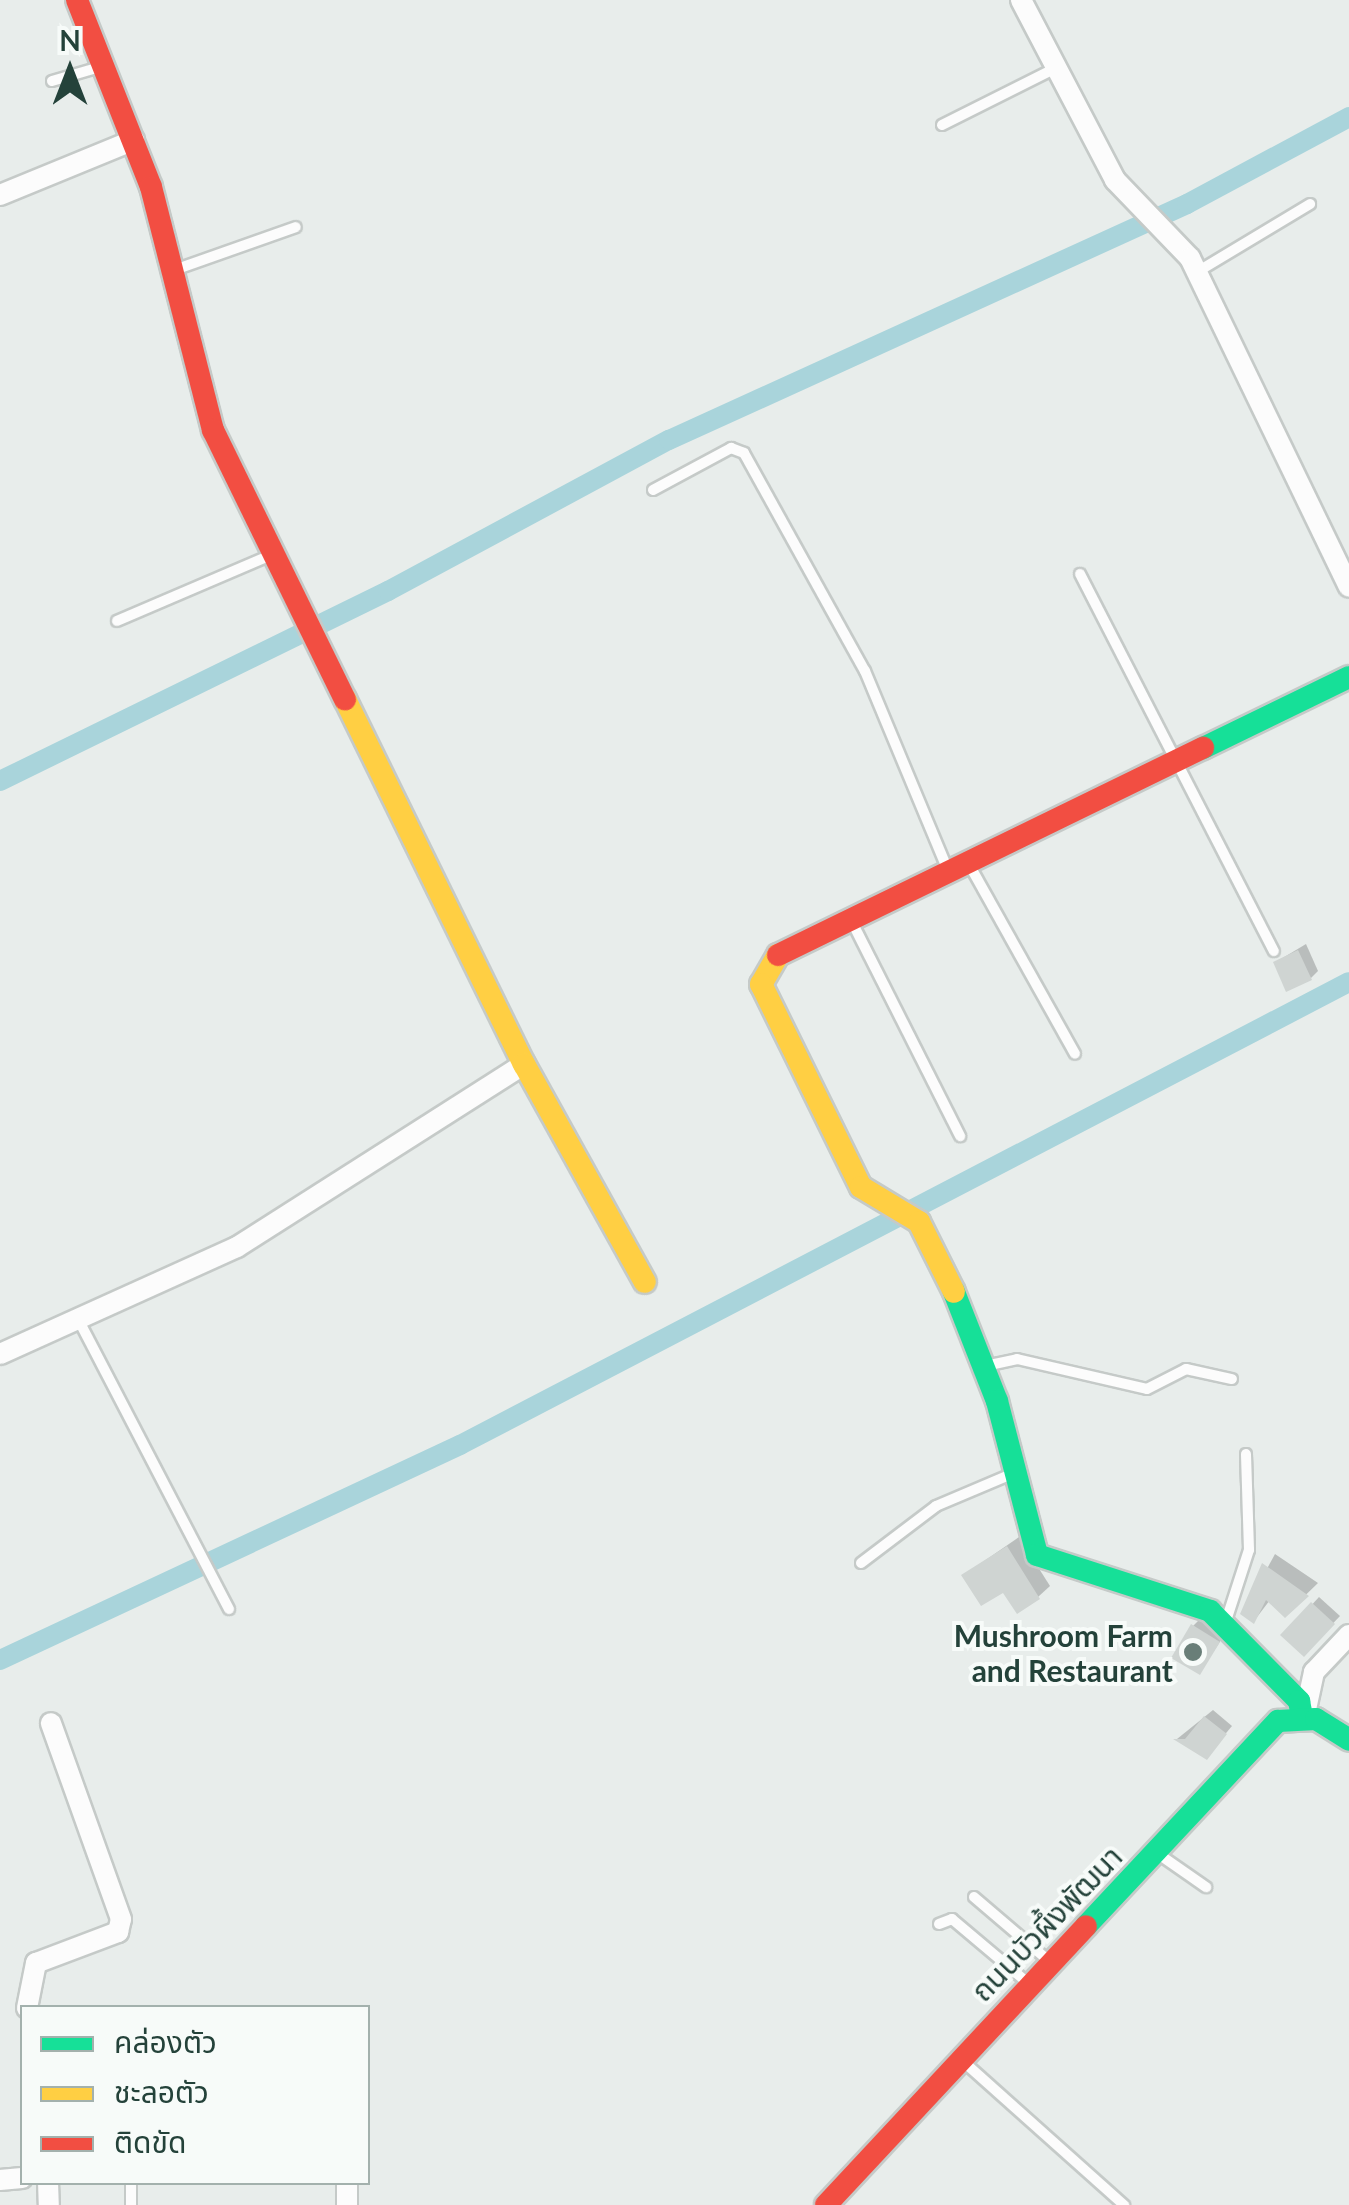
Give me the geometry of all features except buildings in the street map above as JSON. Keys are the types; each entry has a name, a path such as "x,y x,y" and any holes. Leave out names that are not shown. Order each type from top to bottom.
{"street":[{"path":"78,0 134,140 213,430 524,1064 645,1282"},
{"path":"1020,0 1054,68 1140,210 1174,236 1197,272 1349,587"},
{"path":"0,195 134,140"},
{"path":"1349,676 770,961 760,984 861,1187 884,1205 918,1222 984,1366 1044,1563 1197,1604 1224,1626 1311,1719 1349,1740"},
{"path":"0,1354 337,1191 524,1064"},
{"path":"1311,1719 1314,1672 1349,1635"},
{"name":"ถนนบัวผึ้งพัฒนา","path":"826,2205 959,2058 1278,1722 1311,1719"},
{"path":"28,2005 36,1963 120,1926 50,1723"}],"lane":[{"path":"52,81 104,66"},
{"path":"942,125 1054,68"},
{"path":"1197,272 1310,204"},
{"path":"172,270 296,226"},
{"path":"653,490 731,448 744,453 865,671 960,870 1075,1054"},
{"path":"117,621 271,555"},
{"path":"1080,574 1274,951"},
{"path":"851,920 960,1136"},
{"path":"78,1319 229,1610"},
{"path":"984,1366 1017,1359 1147,1389 1186,1369 1232,1379"},
{"path":"1224,1626 1249,1550 1246,1454"},
{"path":"861,1563 936,1506 1016,1472"},
{"path":"1156,1852 1206,1887"},
{"path":"974,1897 1050,1961"},
{"path":"939,1924 952,1919 1029,1984"},
{"path":"959,2058 1124,2205"}],"waterway":[{"path":"0,781 388,591 669,440 1187,204 1349,117"},
{"path":"0,1660 460,1445 1349,982"}],"traffic: fast":[{"path":"1203,748 1349,677"},
{"path":"954,1292 997,1401 1037,1555 1210,1611 1299,1701 1302,1717"},
{"path":"1086,1926 1278,1721 1316,1719 1349,1740"}],"traffic: slow":[{"path":"345,699 524,1064 645,1282"},
{"path":"778,955 761,984 861,1187 919,1222 954,1292"}],"traffic: jam":[{"path":"77,0 151,187 213,430 345,699"},
{"path":"778,955 1203,748"},
{"path":"826,2205 1086,1926"}],"place":[{"name":"Mushroom Farm and Restaurant","path":"1193,1652"}]}
